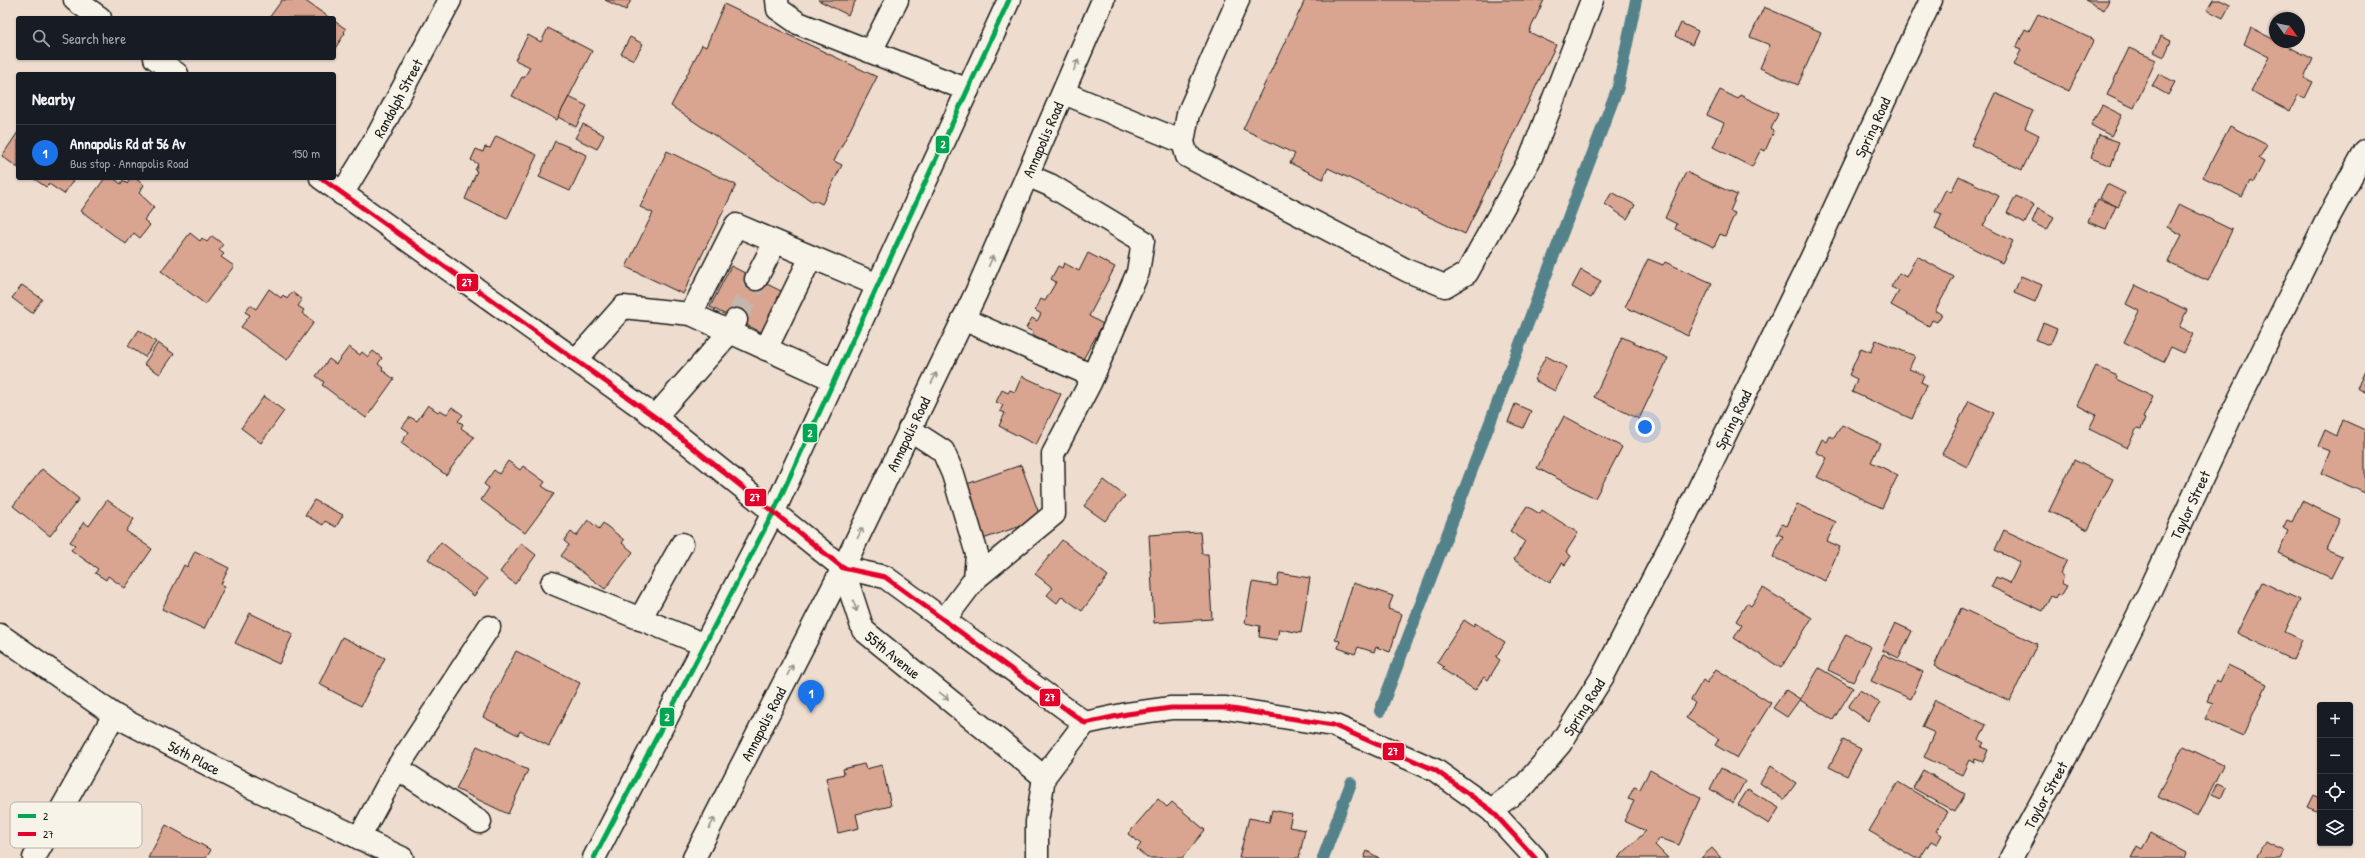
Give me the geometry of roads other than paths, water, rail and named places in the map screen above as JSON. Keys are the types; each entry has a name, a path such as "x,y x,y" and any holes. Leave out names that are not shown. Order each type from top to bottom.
{"street":[{"path":"75,0 97,16"},
{"name":"Randolph Street","path":"342,194 379,133 450,0"},
{"path":"777,0 778,9 798,23 968,90"},
{"path":"871,52 897,0"},
{"path":"594,858 774,511 1009,0"},
{"name":"Annapolis Road","path":"694,858 843,568 963,319 1029,176 1103,0"},
{"path":"1238,0 1188,114 1183,142 1187,156 1408,271 1445,286 1467,273 1531,157 1592,0"},
{"name":"Spring Road","path":"1491,810 1524,786 1560,744 1603,676 1690,508 1811,259 1932,0"},
{"path":"158,60 174,72"},
{"path":"1064,93 1183,142"},
{"name":"Taylor Street","path":"2011,858 2082,727 2318,239 2365,151"},
{"path":"944,620 975,579 1054,514 1053,454 1093,376 1138,272 1143,242 1050,185 1029,176"},
{"path":"324,180 655,417 774,511 843,568 885,577 1086,723"},
{"path":"691,314 736,224 878,285"},
{"path":"756,279 775,242"},
{"path":"766,349 811,257"},
{"path":"576,360 623,307 691,314 733,326 766,349 834,380"},
{"path":"963,319 1093,376"},
{"path":"655,417 733,326"},
{"path":"909,429 943,451 953,474 977,554 975,579"},
{"path":"640,619 682,544"},
{"name":"55th Avenue","path":"843,568 863,630 1044,777"},
{"path":"552,583 705,645"},
{"path":"359,838 397,768 488,627"},
{"name":"56th Place","path":"0,635 114,715 251,788 402,858"},
{"path":"1037,858 1037,822 1044,777 1086,723 1127,714 1171,708 1226,708 1333,725 1435,770 1491,810 1535,858"},
{"path":"65,802 114,715"},
{"path":"397,768 480,822"},
{"path":"34,858 40,848"}],"waterway":[{"path":"1380,711 1618,87 1636,0"},
{"path":"1323,858 1351,783"}],"tunnel":[{"path":"736,320 756,279"}],"place":[{"name":"Annapolis Rd at 56 Av","path":"811,713"}]}
